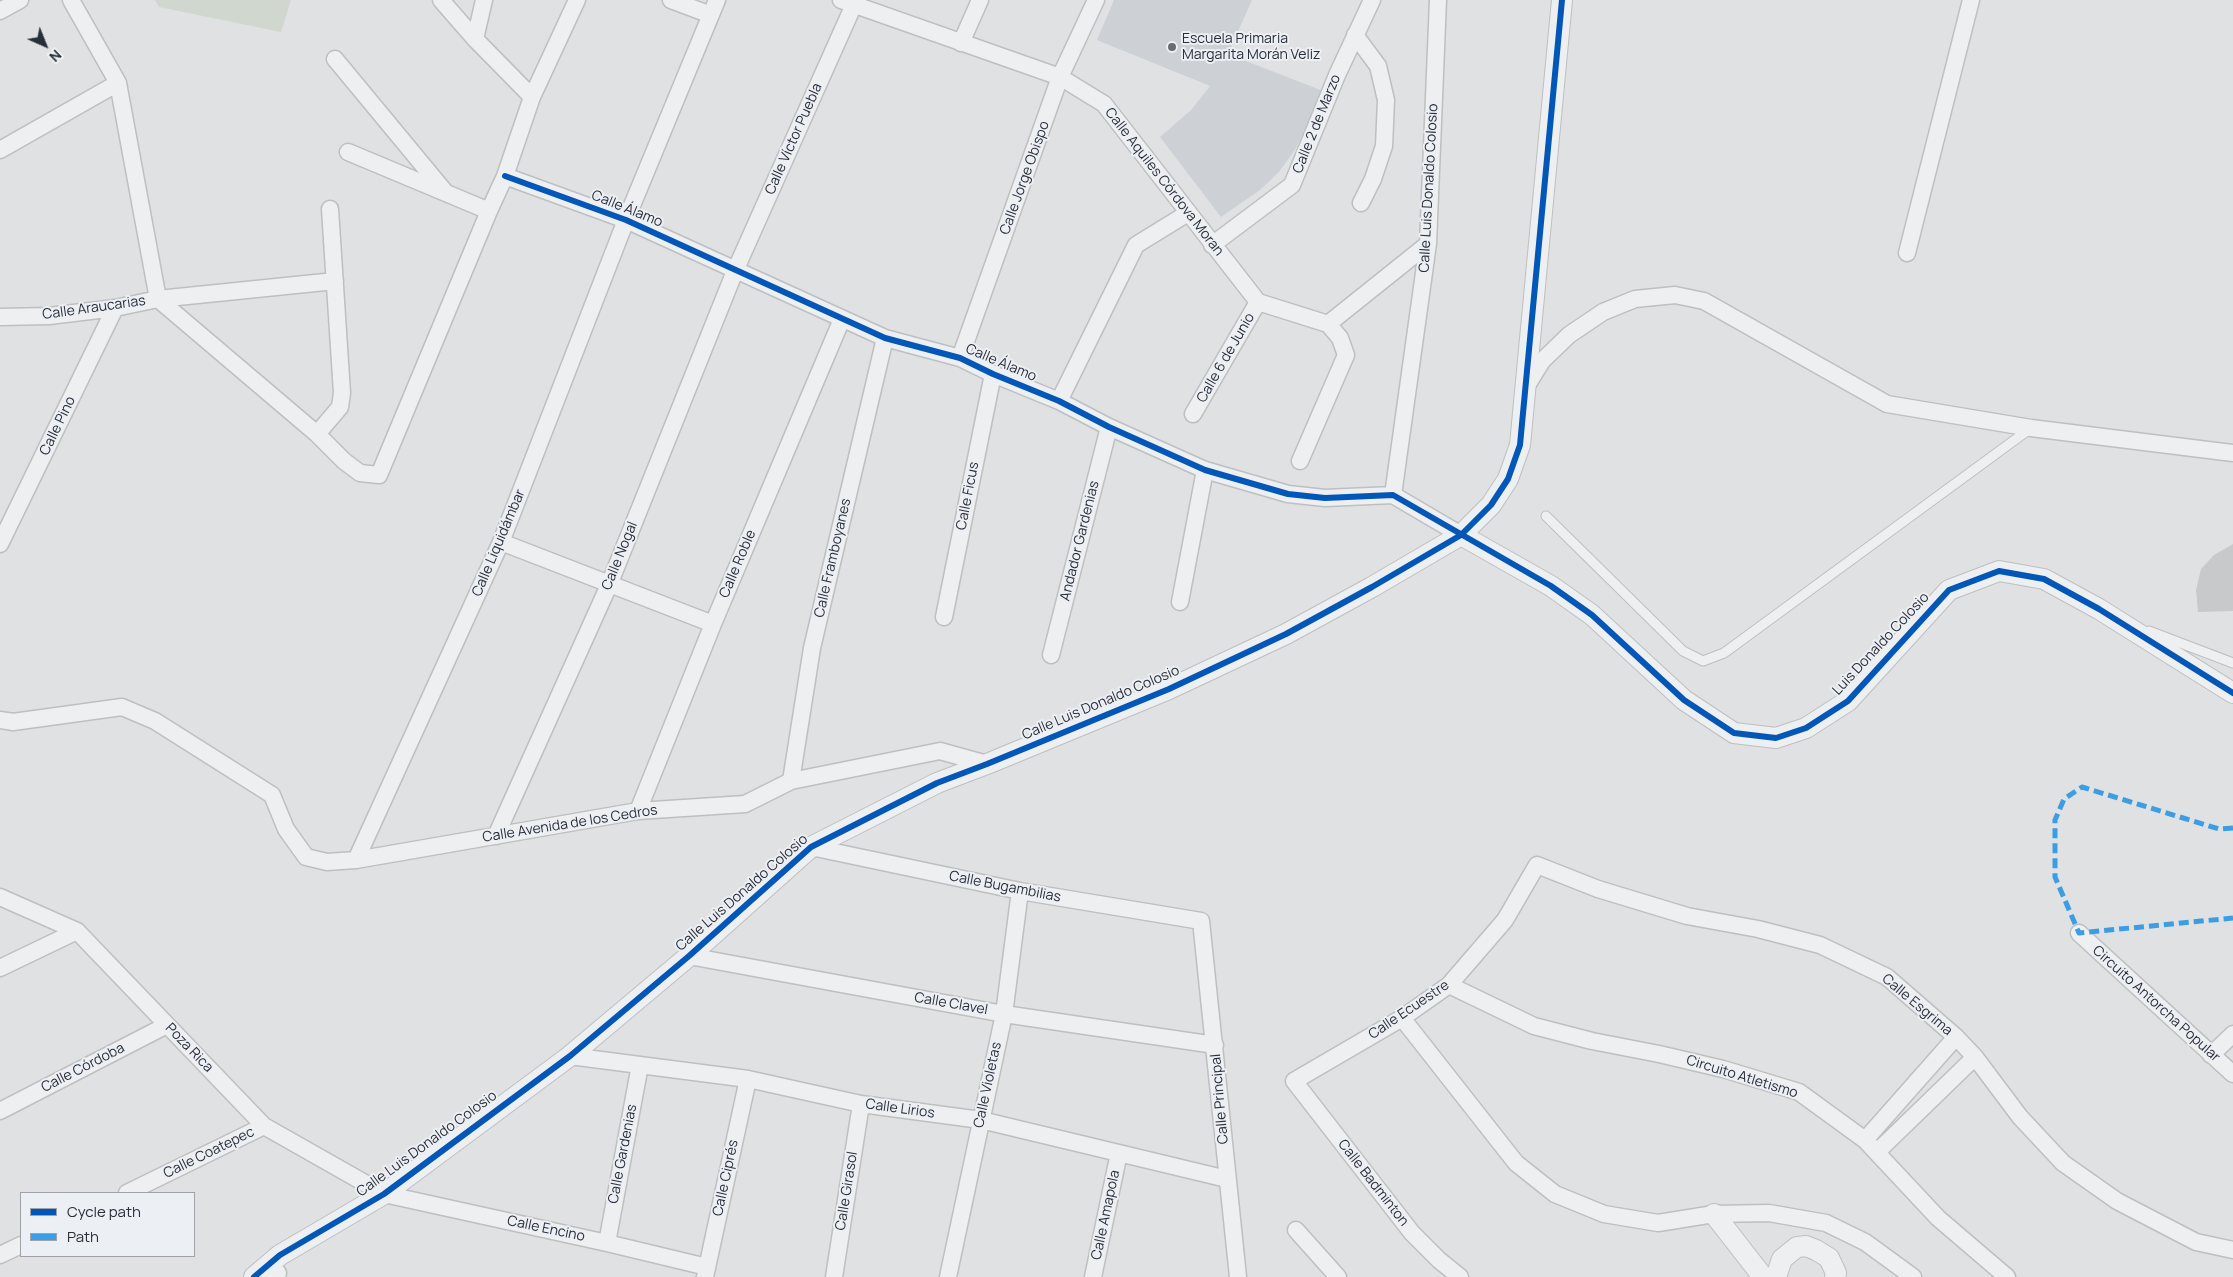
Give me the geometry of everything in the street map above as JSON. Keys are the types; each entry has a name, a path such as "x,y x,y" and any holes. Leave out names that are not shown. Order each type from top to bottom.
{"street":[{"path":"0,11 20,0"},
{"path":"71,0 118,83 158,299 317,434 344,461 360,473 379,475 489,210 505,176 532,97 577,0"},
{"path":"442,0 475,39 532,97"},
{"path":"475,39 484,0"},
{"path":"671,0 714,8"},
{"path":"961,43 980,0"},
{"name":"Calle Jorge Obispo","path":"960,358 1060,76 1096,0"},
{"name":"Calle 2 de Marzo","path":"1212,245 1292,185 1355,35 1372,0"},
{"name":"Calle Luis Donaldo Colosio","path":"1393,495 1428,244 1438,0"},
{"name":"Calle Luis Donaldo Colosio","path":"254,1277 279,1268 384,1194 570,1056 689,956 811,847 938,783 1169,689 1286,634 1461,535 1491,505 1508,479 1520,445 1562,0"},
{"path":"1906,253 1971,0"},
{"name":"Calle Aquiles Córdova Moran","path":"850,2 961,43 1060,76 1104,104 1258,302"},
{"name":"Calle Víctor Puebla","path":"735,271 850,2"},
{"name":"Calle Liquidámbar","path":"356,860 501,542 626,220 714,8"},
{"path":"1355,35 1378,66 1386,100 1384,146 1373,180 1362,203"},
{"path":"335,59 446,193"},
{"path":"0,150 118,83"},
{"path":"348,152 489,210"},
{"name":"Calle Álamo","path":"505,176 626,220 885,338 960,358 993,374 1059,401 1109,427 1205,470 1288,494 1325,498 1393,495"},
{"path":"317,434 340,407 342,393 330,210"},
{"path":"1059,401 1136,245 1188,213"},
{"path":"1328,324 1428,244"},
{"name":"Calle Nogal","path":"496,836 609,585 735,271"},
{"name":"Calle Araucarias","path":"0,317 49,316 116,308 158,299 335,281"},
{"path":"1524,390 1542,361 1569,335 1603,312 1635,299 1674,295 1704,301 1887,404 2031,428 2233,453"},
{"path":"1258,302 1328,324 1340,338 1346,355 1300,460"},
{"name":"Calle 6 de Junio","path":"1193,414 1258,302"},
{"name":"Calle Pino","path":"1,539 116,308"},
{"name":"Calle Roble","path":"638,811 713,624 842,318"},
{"name":"Calle Framboyanes","path":"791,780 812,648 885,338"},
{"name":"Calle Ficus","path":"944,617 993,374"},
{"name":"Andador Gardenias","path":"1052,655 1109,427"},
{"path":"1180,602 1205,470"},
{"path":"1393,495 1461,535"},
{"name":"Luis Donaldo Colosio","path":"1461,535 1551,586 1592,615 1684,700 1734,733 1776,738 1806,728 1848,701 1949,590 1999,571 2044,579 2099,609 2233,694"},
{"path":"501,542 713,624"},
{"name":"Calle Avenida de los Cedros","path":"0,720 13,722 122,707 155,721 272,795 286,829 306,856 327,862 356,860 638,811 745,804 791,780 940,751 987,764"},
{"name":"Calle Bugambilias","path":"811,847 1020,891 1201,921"},
{"name":"Calle Ecuestre","path":"1294,1082 1402,1018 1449,985 1505,920 1537,866"},
{"name":"Calle Esgrima","path":"1537,866 1598,888 1687,916 1758,929 1820,945 1887,977 1975,1057 2020,1117 2063,1163 2117,1201 2196,1242 2233,1250"},
{"name":"Calle Violetas","path":"948,1277 1004,1014 1020,891"},
{"name":"Poza Rica","path":"0,897 77,931 264,1126 384,1194"},
{"name":"Calle Principal","path":"1201,921 1238,1277"},
{"path":"0,968 77,931"},
{"name":"Circuito Antorcha Popular","path":"2079,934 2233,1074"},
{"name":"Calle Clavel","path":"689,956 1004,1014 1215,1045"},
{"name":"Circuito Atletismo","path":"1449,985 1534,1026 1592,1041 1723,1069 1799,1092 1865,1140 1938,1218 2007,1277"},
{"path":"1402,1018 1516,1163 1555,1194 1604,1214 1658,1223 1714,1214 1769,1213 1826,1223 1866,1242 1913,1277"},
{"name":"Calle Córdoba","path":"0,1111 167,1025"},
{"path":"2211,1055 2233,1034"},
{"path":"1865,1140 1956,1038"},
{"name":"Calle Lirios","path":"570,1056 748,1079 861,1104 981,1120 1227,1180"},
{"path":"1877,1152 1975,1057"},
{"name":"Calle Gardenias","path":"606,1243 640,1065"},
{"name":"Calle Ciprés","path":"706,1272 748,1079"},
{"name":"Calle Badminton","path":"1294,1082 1412,1233 1439,1260 1460,1277"},
{"name":"Calle Girasol","path":"834,1277 861,1104"},
{"name":"Calle Coatepec","path":"129,1192 264,1126"},
{"name":"Calle Amapola","path":"1093,1277 1119,1154"},
{"name":"Calle Encino","path":"384,1194 606,1243 706,1272"},
{"path":"1714,1214 1763,1277"},
{"path":"1296,1230 1338,1277"},
{"path":"0,1255 20,1245"},
{"path":"1776,1277 1782,1259 1797,1247 1806,1246 1829,1258 1836,1273 1835,1277"},
{"path":"258,1277 279,1268"}],"lane":[{"path":"1546,516 1683,651 1702,660 1724,653 2031,428"},
{"path":"2099,609 2189,648 2233,663"}],"shaded area":[{"path":"155,0 291,0 281,32 159,7"},
{"path":"1114,0 1252,0 1228,54 1323,91 1296,148 1279,172 1260,190 1221,217 1160,137 1191,110 1210,86 1097,40"}],"building":[{"path":"2233,544 2233,611 2198,612 2196,590 2201,569 2214,555"}],"marked path":[{"path":"2233,828 2219,829 2082,787 2064,799 2055,820 2055,877 2079,933 2233,918"}],"cycle path":[{"path":"254,1277 280,1255 384,1194 570,1056 689,956 811,847 937,783 1169,689 1286,634 1461,535 1491,505 1508,479 1520,445 1562,0"},
{"path":"505,176 626,220 885,338 960,358 993,374 1059,401 1109,427 1205,470 1288,494 1325,498 1393,495 1551,586 1592,615 1684,700 1734,733 1776,738 1806,728 1848,701 1949,590 1999,571 2044,579 2099,609 2233,693"}],"place":[{"name":"Escuela Primaria Margarita Morán Veliz","path":"1172,47"}]}
